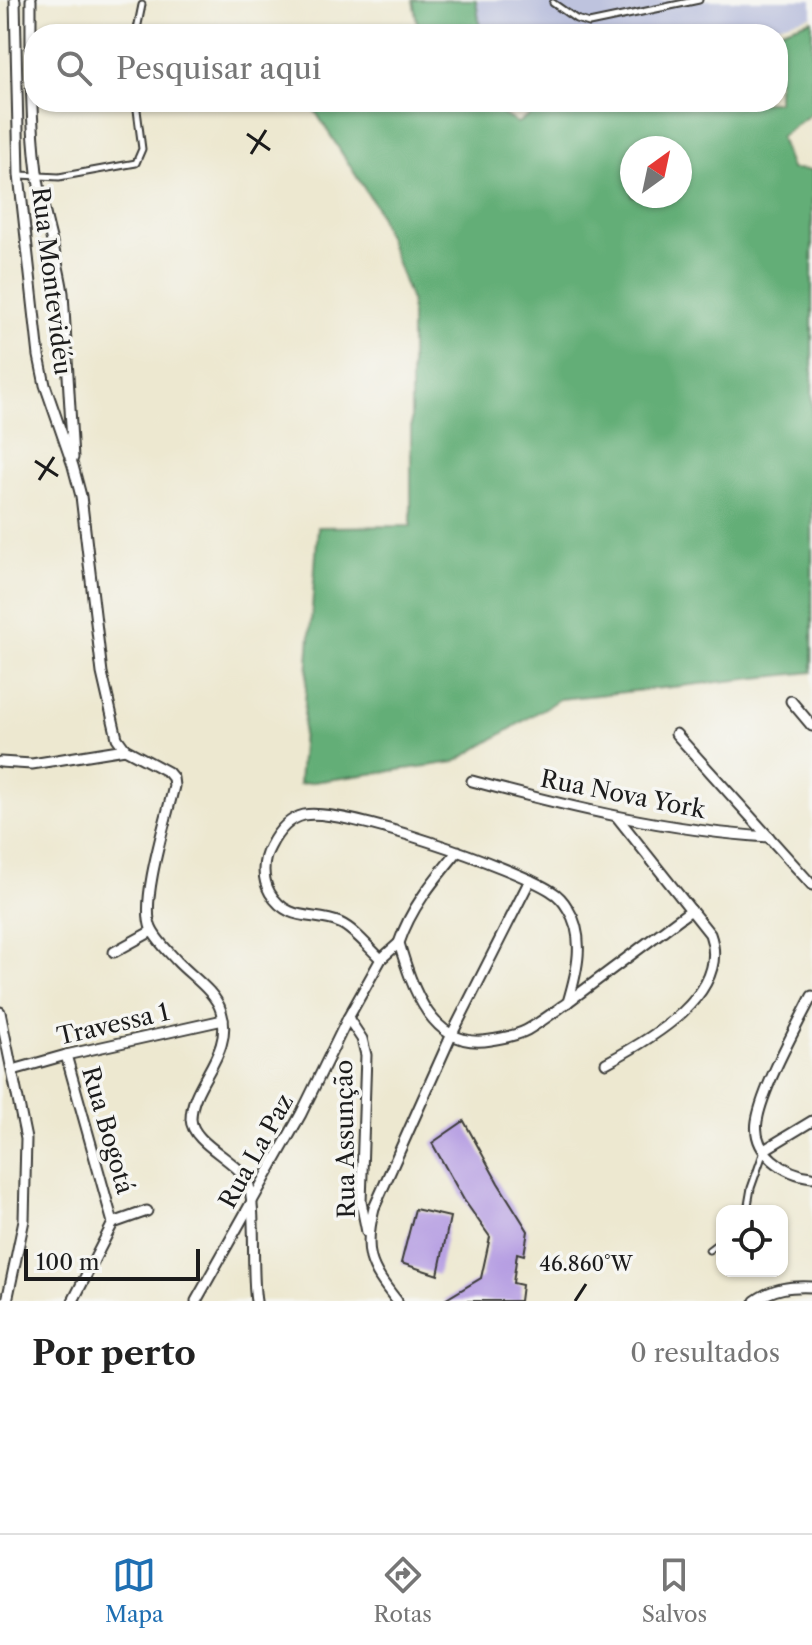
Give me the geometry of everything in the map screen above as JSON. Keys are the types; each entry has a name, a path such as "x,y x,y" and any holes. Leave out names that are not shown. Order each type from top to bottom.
{"street":[{"name":"Rua Montevidéu","path":"15,0 19,175 39,356 45,385 81,496 107,701 117,738 125,749"},
{"name":"Rua Montevidéu","path":"31,0 31,24"},
{"name":"Rua Montevidéu","path":"32,112 37,175 63,293 73,466"},
{"path":"791,701 812,726"},
{"path":"676,734 812,885"},
{"path":"0,762 32,764 125,749 168,772 173,778 174,786 149,893 149,919 152,931 216,1001 223,1020 222,1045 195,1103 191,1119 195,1132 246,1179 251,1202 256,1301"},
{"name":"Rua Nova York","path":"472,781 617,817 666,826 769,837"},
{"path":"381,959 348,928 337,922 305,918 287,910 274,899 265,882 265,855 283,826 301,816 332,816 458,851 553,892 570,912 579,952 568,1002"},
{"path":"606,1063 660,1031 688,1006 706,983 715,949 710,934 617,817"},
{"path":"348,1018 381,959 399,943 410,916 426,890 458,851"},
{"path":"367,1236 374,1208 451,1036 530,880"},
{"path":"399,943 418,996 433,1020 451,1036 482,1042 524,1031 691,910"},
{"path":"114,952 152,931"},
{"path":"812,996 760,1110 757,1131 764,1150 779,1166 801,1176 812,1177"},
{"path":"0,1012 26,1139 23,1229 7,1301"},
{"name":"Rua La Paz","path":"196,1301 301,1114 348,1018"},
{"name":"Rua Assunção","path":"348,1018 362,1039 366,1055 361,1202 368,1252 373,1267 397,1301"},
{"name":"Travessa 1","path":"13,1070 223,1020"},
{"name":"Rua Bogotá","path":"66,1055 113,1223 73,1301"},
{"path":"764,1150 812,1121"},
{"path":"113,1223 147,1211"},
{"path":"755,1301 780,1288 812,1287"}],"lane":[{"path":"553,3 576,19 589,23 699,0"},
{"path":"138,24 142,5"},
{"path":"19,175 59,177 136,163 142,149 137,112"},
{"path":"748,1205 764,1150"},
{"path":"709,1250 716,1245"}],"shaded area":[{"path":"476,0 812,0 812,16 781,24 480,24"}],"green space":[{"path":"413,0 476,0 480,24 417,24"},
{"path":"812,20 812,113 780,137 791,169 812,170 812,672 560,699 455,762 299,784 318,527 411,526 411,301 376,207 316,112 499,112 517,123 536,112 788,112 788,28"}],"building":[{"path":"464,1121 528,1231 524,1255 517,1253 513,1283 522,1285 520,1301 443,1301 481,1278 490,1237 464,1200 432,1143"},
{"path":"415,1209 450,1217 438,1275 401,1263"}]}
